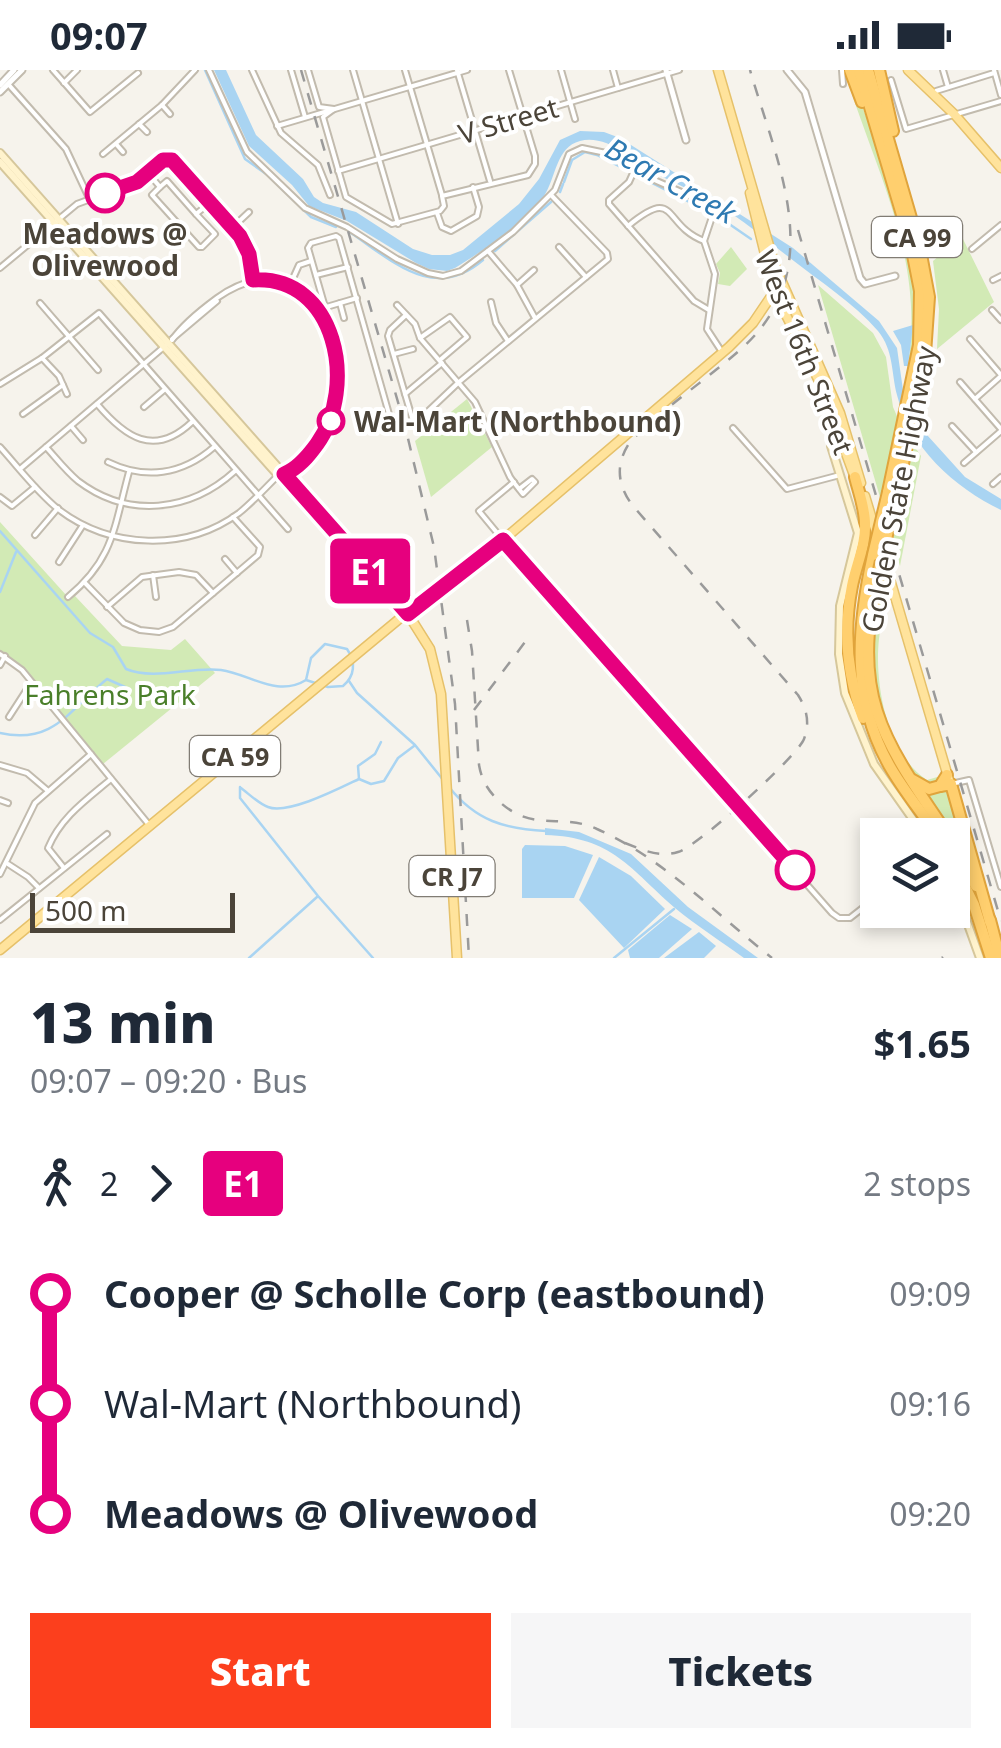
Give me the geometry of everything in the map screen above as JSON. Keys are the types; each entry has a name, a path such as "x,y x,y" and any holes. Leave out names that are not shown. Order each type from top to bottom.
{"highway":[{"path":"850,70 894,192"},
{"name":"Golden State Highway","path":"859,70 911,245 920,291 921,332 862,608 858,653 866,709 887,763 925,818"},
{"name":"Golden State Highway","path":"868,70 925,267 929,308 928,347 867,637 868,670 877,715 900,767 936,818"},
{"path":"878,70 909,211"},
{"path":"855,478 865,526 847,616 848,658 857,702 887,763"},
{"path":"877,715 912,779 929,789 946,782 1000,958"},
{"path":"970,880 990,922"},
{"path":"970,897 991,958"}],"main road":[{"name":"West 16th Street","path":"718,71 775,266 830,389 855,478 872,520"},
{"path":"913,73 933,88 1001,165"},
{"path":"913,73 957,115"},
{"path":"0,153 56,221"},
{"path":"0,162 168,343 337,543 406,615"},
{"name":"West 16th Street","path":"759,219 768,274 842,432 872,520 946,782"},
{"path":"775,266 775,290 782,292 799,324"},
{"path":"768,274 768,300"},
{"name":"CA 59","path":"0,950 406,615 503,540 746,330 775,290"},
{"path":"762,309 771,301 781,306"},
{"path":"842,432 830,442 858,533 840,606 839,654 846,692 874,764 912,818"},
{"path":"282,476 406,615"},
{"path":"337,543 354,553"},
{"name":"CR J7","path":"406,615 423,634 442,694 456,958"},
{"path":"969,928 980,958"}],"street":[{"path":"18,70 2,84 66,149 89,198"},
{"path":"52,70 90,112 138,73"},
{"path":"64,83 78,70"},
{"path":"102,154 162,105 195,70"},
{"path":"210,70 247,152 310,212 347,227 396,260 436,275 461,271 520,226 552,195 567,156 577,149 600,150 633,175 705,204 712,216 704,241 715,274 707,329 722,352"},
{"path":"252,70 284,138 318,165 330,195"},
{"path":"291,70 306,117"},
{"path":"308,70 319,108 334,109"},
{"path":"353,70 398,224"},
{"path":"334,109 323,117 346,197 384,222 398,224 437,213 444,206 442,196 405,70"},
{"path":"277,126 467,70"},
{"path":"442,196 528,174 535,160 509,70"},
{"path":"560,70 575,119"},
{"path":"613,70 618,88"},
{"name":"V Street","path":"338,170 679,70"},
{"path":"786,70 805,92 860,278 870,283 896,276"},
{"path":"842,70 843,84"},
{"path":"943,70 948,87"},
{"path":"457,71 490,183"},
{"path":"891,80 906,130 1001,98 994,71 948,87 933,88"},
{"path":"666,72 686,140"},
{"path":"162,105 170,114"},
{"path":"139,124 147,132"},
{"path":"116,144 123,152"},
{"path":"0,268 89,198 132,185 169,159 233,227 247,248 253,280"},
{"path":"148,173 160,187"},
{"path":"633,175 608,202 694,301 709,310"},
{"path":"167,181 196,214 214,234 202,247 152,194 167,181"},
{"path":"437,213 442,228 451,231 474,218 479,207 473,187"},
{"path":"406,315 388,332 413,421 608,257 552,195"},
{"path":"196,214 211,202"},
{"path":"628,226 657,207 671,214 691,236 704,241"},
{"path":"233,227 248,212"},
{"path":"972,249 1001,225"},
{"path":"326,307 308,248 312,243 336,236 340,238 390,414"},
{"path":"560,246 586,277"},
{"path":"488,251 518,284 535,318"},
{"path":"290,286 299,265 312,261"},
{"path":"316,276 348,267"},
{"path":"518,284 534,270"},
{"path":"993,280 1001,276"},
{"path":"0,446 20,469 35,486 58,508 83,525 112,536 148,541 206,530 233,516 282,476 314,447 329,427 339,376 334,346 318,311 290,286 267,279 232,287 20,469"},
{"path":"168,343 218,298"},
{"path":"318,311 357,298"},
{"path":"491,302 496,323 508,341"},
{"path":"40,303 98,370"},
{"path":"340,303 344,318"},
{"path":"398,305 478,408 519,489"},
{"path":"992,310 1001,320"},
{"path":"0,384 42,358 99,313 288,529"},
{"path":"405,394 467,337 450,317 420,338"},
{"path":"970,339 1001,375 974,399"},
{"path":"394,354 413,349"},
{"path":"42,358 67,394"},
{"path":"960,382 1001,430 964,462"},
{"path":"23,414 63,384"},
{"path":"144,407 164,390"},
{"path":"97,404 126,434 147,440 175,435 192,422"},
{"path":"71,426 82,440"},
{"path":"952,426 976,452"},
{"path":"733,428 788,489 840,475"},
{"path":"46,447 81,483 121,503 154,507 178,504 210,491 236,472"},
{"path":"108,462 129,472 173,471 214,447"},
{"path":"68,597 102,563 129,472"},
{"path":"993,484 1001,477"},
{"path":"514,482 478,511 832,913 850,918 860,910"},
{"path":"0,497 12,506 35,486"},
{"path":"35,535 58,508"},
{"path":"85,583 130,626 160,632 173,627 256,558 260,547 233,516"},
{"path":"59,562 83,525"},
{"path":"225,559 237,573"},
{"path":"107,606 134,581 153,575 192,573 213,593"},
{"path":"153,575 156,597"},
{"path":"0,665 2,655"},
{"path":"2,655 32,682 150,826"},
{"path":"9,717 32,682"},
{"path":"0,874 8,864 23,823 47,790 90,754"},
{"path":"0,764 31,775 47,790"},
{"path":"64,868 48,848 54,834 67,816 111,779"},
{"path":"946,782 969,780 1001,887"},
{"path":"0,800 8,802"},
{"path":"0,920 107,834"},
{"path":"8,864 40,888"}],"green space":[{"path":"844,70 863,107 885,171 915,281 916,324 906,395 911,302 906,263 885,187"},
{"path":"962,237 994,302 937,349 939,309 933,261"},
{"path":"731,247 747,269 730,286 718,284 720,273 716,264"},
{"path":"818,285 873,333 886,357 893,407 900,423 886,486 882,487 882,504"},
{"path":"467,399 492,447 431,497 415,441"},
{"path":"912,443 921,456 900,566 892,539"},
{"name":"Fahrens Park","path":"0,522 66,595 75,596 122,646 171,650 185,639 215,673 103,764 24,667 0,651"},
{"path":"884,571 887,598 878,657 886,717 913,768 927,780 944,775 940,783 927,786 910,769 888,727 881,705 874,639"},
{"path":"948,786 958,818 938,818 919,787"}],"water":[{"name":"Bear Creek","path":"214,70 226,70 256,135 303,179 314,197 356,212 413,249 432,255 463,250 519,204 539,179 560,140 580,131 604,132 620,138 793,248 879,321 897,348 904,397 918,425 965,477 1001,499 1001,510 967,490 923,449 903,414 887,346 869,321 731,213 703,196 600,141 580,141 561,156 544,196 515,227 455,268 429,269 347,221 309,206 249,146"},
{"path":"913,325 908,366 904,366 901,345 893,331"},
{"path":"545,828 579,832 631,854 688,907 758,958 744,958 701,928 619,858 588,842 545,835"},
{"path":"525,845 565,846 593,855 574,898 522,898"},
{"path":"599,857 631,876 665,909 624,948 579,900"},
{"path":"670,915 692,929 659,958 630,958 628,950"},
{"path":"699,932 716,946 704,958 664,958"}],"waterway":[{"path":"205,70 245,159 269,176 311,217 336,227"},
{"name":"Bear Creek","path":"564,182 572,160 585,152 705,210"},
{"path":"560,192 563,184"},
{"path":"495,251 551,202"},
{"name":"Bear Creek","path":"719,217 751,239"},
{"path":"351,233 399,265 431,278 448,278 483,260"},
{"path":"0,531 90,633 113,647 126,669 149,674 221,670 285,687 306,680"},
{"path":"0,592 16,552"},
{"path":"325,644 347,649 350,654 352,673 343,686 328,687 306,680 311,658 325,644"},
{"path":"0,733 34,734 48,729 107,679 125,687"},
{"path":"349,681 357,693 415,745 444,781"},
{"path":"359,779 358,766 375,754 381,742"},
{"path":"241,788 268,807 288,807 359,779 371,784 384,781 398,758 414,746"},
{"path":"240,787 240,798 373,958"},
{"path":"449,787 470,808 492,821 546,831"},
{"path":"249,958 317,897"},
{"path":"614,958 674,909"}],"railway":[{"path":"301,70 405,426 434,547 455,704 469,958"},
{"path":"625,843 664,854 689,846 784,764 804,739 807,727 798,695 633,506 620,474 630,442 741,349 768,318 784,285 790,251 789,215 750,70"},
{"path":"798,230 1001,921"},
{"path":"467,620 479,765 493,795 526,817 585,824 621,841 667,871 772,958"},
{"path":"474,710 531,634"}],"bus line":[{"name":"E1","path":"105,193 137,182 163,160 172,160 240,236 249,254 253,280 285,283 300,291 314,306 325,322 337,358 337,399 329,427 313,452 284,474 408,614 503,540 795,870"}],"place":[{"name":"Meadows @ Olivewood","path":"105,193"},
{"name":"Wal-Mart (Northbound)","path":"331,421"}]}
